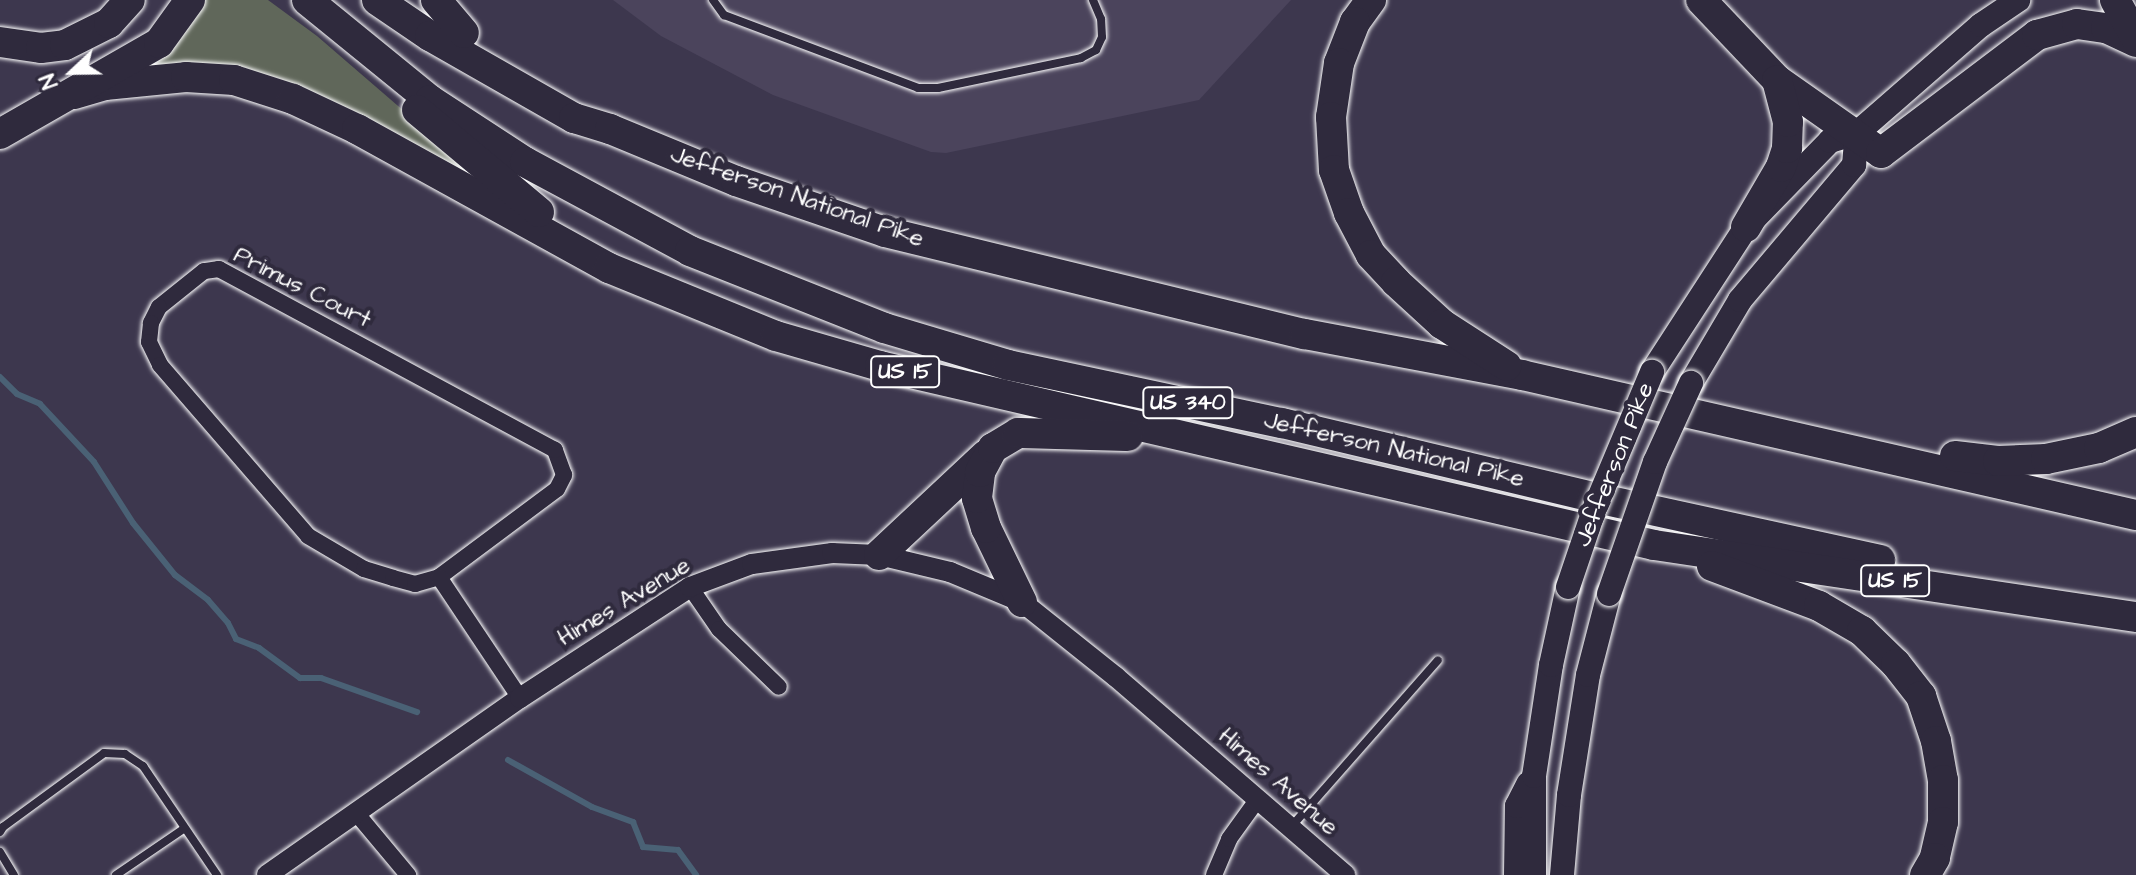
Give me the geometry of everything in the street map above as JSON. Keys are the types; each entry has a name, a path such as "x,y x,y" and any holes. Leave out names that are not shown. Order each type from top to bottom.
{"highway":[{"path":"0,42 41,48 65,45 88,37 109,23 130,0"},
{"path":"74,94 159,43 190,0"},
{"name":"Jefferson National Pike","path":"377,0 492,73 574,118 610,129 736,181 885,232 1305,334 1522,375 2136,515"},
{"path":"414,0 584,106 610,129"},
{"path":"436,0 464,33"},
{"path":"1371,0 1355,22 1339,63 1331,117 1334,170 1349,213 1371,255 1396,282 1442,324 1522,375"},
{"path":"1701,0 1777,80 1857,133 1881,153 2037,35 2077,24 2106,28 2136,40"},
{"path":"2115,0 2136,40"},
{"path":"310,3 418,111 483,168 609,268"},
{"name":"Jefferson National Pike","path":"310,3 430,100 525,162 690,251 884,328 1008,365 1282,423 1592,497 2136,617"},
{"name":"US 15","path":"0,134 74,94 105,85 186,77 234,80 293,99 369,135 609,268 776,336 835,353 1654,545 2136,617"},
{"path":"1746,227 1781,167 1787,148 1788,122 1777,80"},
{"path":"879,555 993,448 1018,433 1045,431 1212,440"},
{"path":"1817,441 1998,461 2046,459 2099,448 2136,432"},
{"path":"993,448 980,472 977,498 986,528 1022,602"},
{"path":"1654,545 1819,606 1862,631 1896,664 1921,696 1936,741 1943,780 1943,822 1935,858 1925,875"}],"main road":[{"name":"Jefferson Pike","path":"1534,875 1534,776 1551,665 1568,587 1594,510 1652,372 1746,227 1830,141 1857,133 1981,25 2018,0"},
{"name":"Jefferson Pike","path":"1562,875 1569,795 1588,675 1609,594 1655,462 1691,383 1740,300 1854,165 1857,133"},
{"path":"1516,875 1517,806 1534,776"}],"street":[{"name":"Primus Court","path":"219,269 555,450 564,475 557,489 439,577 415,584 364,569 308,536 160,365 149,342 151,323 159,307 204,271 219,269"},
{"name":"Himes Avenue","path":"267,875 520,698 690,587 752,564 832,553 879,555 950,572 1022,602 1116,677 1345,875"},
{"path":"439,577 520,698"},
{"path":"690,587 719,629 779,687"},
{"path":"1214,875 1229,839 1258,799"},
{"path":"357,814 408,875"}],"lane":[{"path":"713,0 724,15 918,88 938,88 1081,58 1096,50 1102,37 1101,19 1093,0"},
{"path":"1291,828 1438,660"},
{"path":"0,832 104,753 125,754 143,766 217,875"},
{"path":"116,875 185,828"},
{"path":"0,852 14,875"}],"shaded area":[{"path":"613,0 1291,0 1199,100 946,153 931,152 773,95 661,36"}],"green space":[{"path":"204,0 268,0 317,36 507,200 413,149 150,69 177,44"}],"waterway":[{"path":"0,377 17,394 40,404 94,462 133,523 175,575 208,600 228,623 236,639 259,648 300,678 321,678 417,712"},
{"path":"508,760 592,807 633,822 643,847 678,850 696,875"}]}
